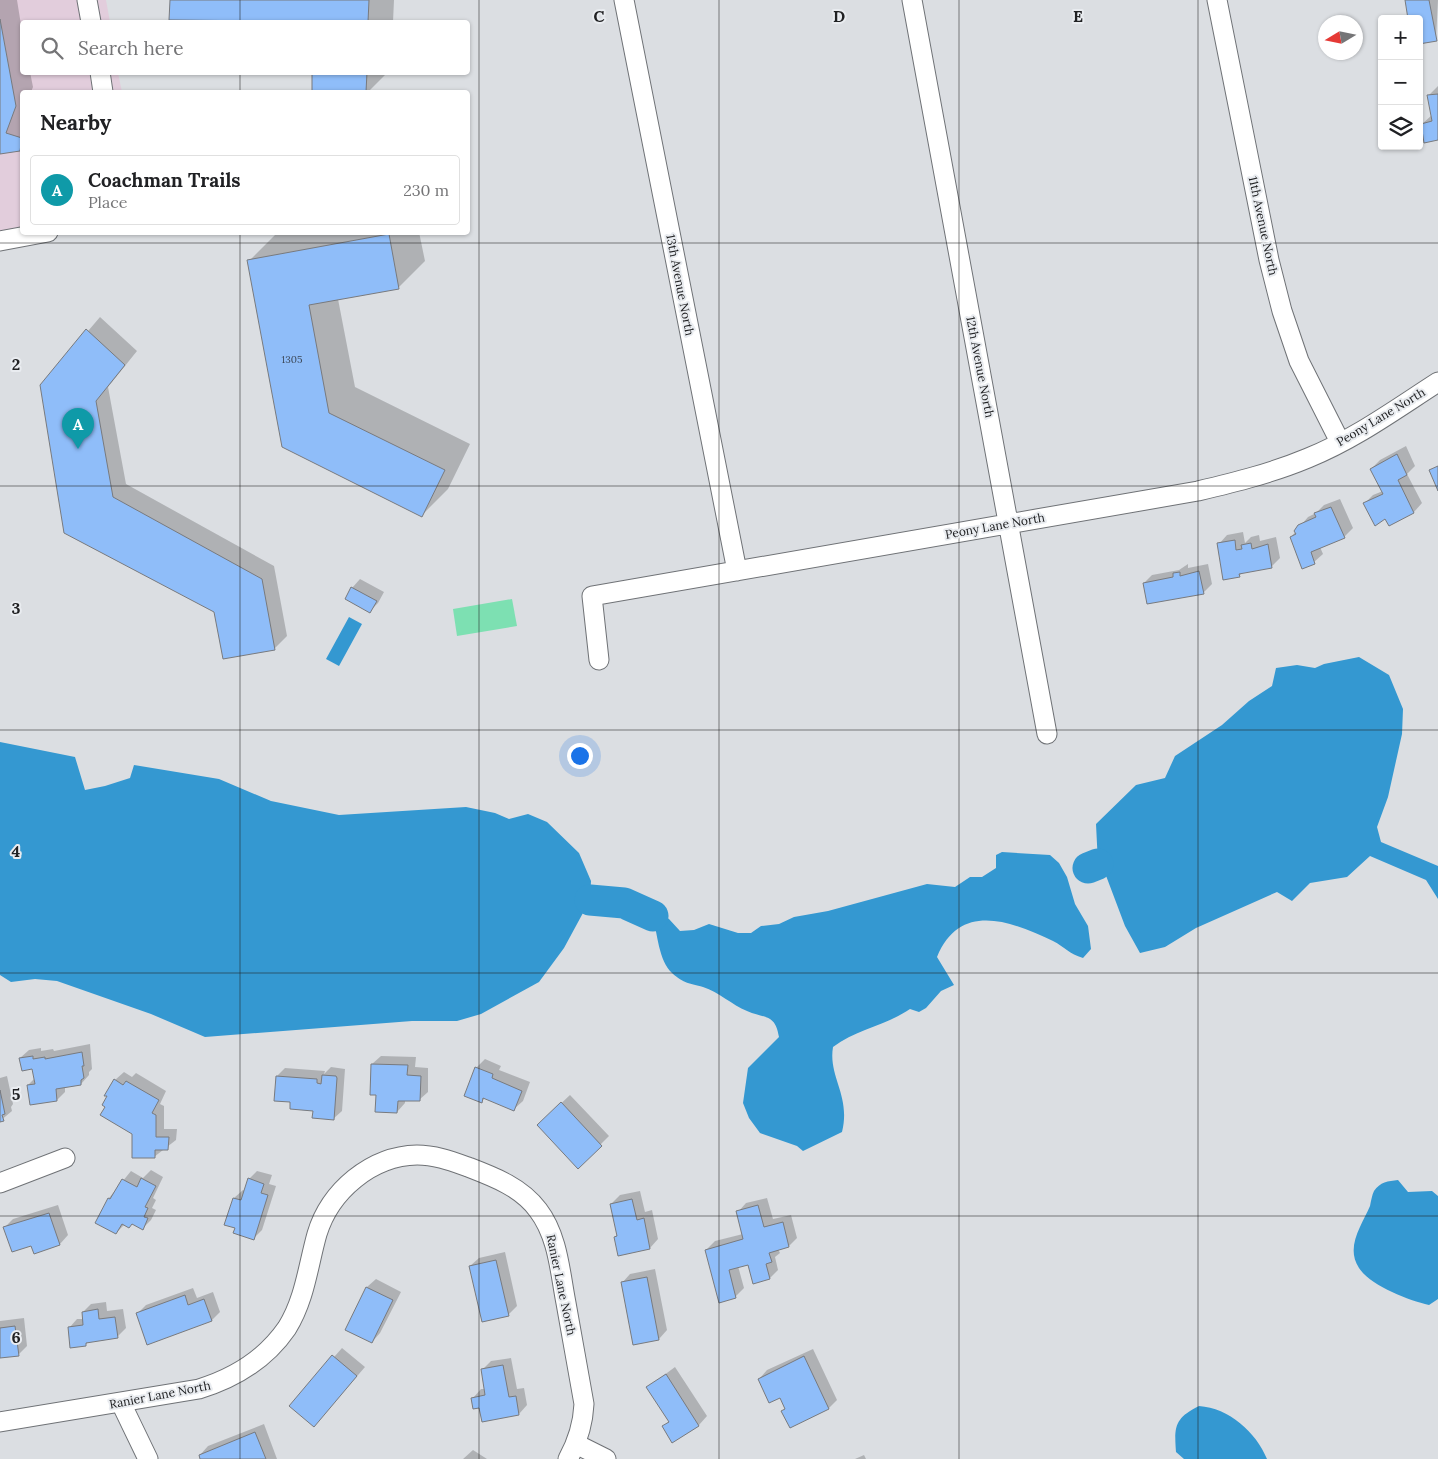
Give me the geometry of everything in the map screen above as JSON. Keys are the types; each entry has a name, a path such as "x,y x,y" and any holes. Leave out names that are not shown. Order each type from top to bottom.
{"street":[{"path":"87,0 91,20"},
{"name":"13th Avenue North","path":"624,0 737,571"},
{"name":"12th Avenue North","path":"912,0 1048,734"},
{"name":"11th Avenue North","path":"1217,0 1282,311 1299,361 1340,442"},
{"path":"100,75 103,90"},
{"path":"0,241 32,235"},
{"name":"Peony Lane North","path":"599,660 592,596 1198,491 1255,478 1310,457 1361,431 1438,382"},
{"name":"Ranier Lane North","path":"0,1422 54,1412 121,1404 199,1389 223,1382 251,1366 272,1347 287,1327 309,1273 317,1234 327,1209 339,1194 366,1170 390,1158 417,1155 444,1158 519,1190 538,1209 550,1230 557,1256 584,1404 584,1420 572,1452"},
{"path":"0,1183 65,1158"},
{"path":"121,1404 148,1459"},
{"path":"572,1452 606,1459"}],"shaded area":[{"path":"0,0 106,0 110,20 20,20 20,75 118,75 122,90 20,90 20,233 0,238"}],"green space":[{"path":"512,599 517,626 457,636 453,609"}],"water":[{"path":"349,617 362,624 339,666 326,659"},
{"path":"1359,657 1389,675 1403,709 1402,734 1388,797 1377,827 1381,842 1438,866 1438,899 1426,880 1370,856 1347,877 1310,883 1292,901 1277,892 1196,928 1165,947 1140,953 1125,926 1105,873 1098,864 1096,824 1136,785 1165,778 1175,756 1222,725 1249,701 1272,686 1276,668 1297,665 1315,668 1324,664"},
{"path":"0,742 75,757 85,790 130,778 134,765 219,779 271,801 339,815 466,807 495,813 509,819 528,814 547,822 579,853 591,881 590,900 564,948 539,982 481,1014 457,1021 412,1021 205,1037 151,1014 57,981 35,979 11,982 0,975"},
{"path":"1002,852 1050,855 1059,863 1067,877 1075,904 1088,926 1091,949 1083,958 1057,943 1020,927 988,920 973,922 959,928 947,939 937,957 954,985 941,991 926,1008 919,1012 910,1009 833,1047 832,1058 844,1107 842,1132 803,1151 797,1146 760,1133 749,1118 743,1103 748,1068 779,1037 775,1024 772,1020 741,1008 715,992 676,977 668,968 661,954 653,916 659,913 669,919 680,931 694,930 709,924 738,933 751,933 761,926 779,924 794,917 828,911 927,884 955,887 970,877 982,877 996,868 996,855"},
{"path":"1398,1180 1408,1192 1432,1191 1438,1196 1438,1299 1429,1305 1401,1296 1372,1281 1359,1268 1355,1260 1354,1244 1356,1236 1370,1206 1374,1191 1382,1184"},
{"path":"1199,1406 1221,1411 1240,1423 1256,1440 1267,1459 1184,1459 1176,1452 1176,1429 1185,1415"}],"building":[{"path":"170,0 369,0 368,20 169,20"},
{"path":"1405,0 1429,0 1437,41 1423,43 1423,15 1407,15"},
{"path":"0,19 16,106 6,133 20,137 20,151 0,154"},
{"path":"312,75 367,75 366,90 312,90"},
{"path":"1438,94 1438,140 1424,143 1423,123 1432,121 1427,95"},
{"path":"389,235 399,289 309,305 329,413 445,470 422,517 282,447 247,260"},
{"path":"86,329 125,365 96,401 113,497 262,579 275,650 223,659 214,612 64,533 40,385"},
{"path":"1397,454 1407,475 1398,480 1414,513 1389,526 1385,519 1375,526 1363,503 1383,494 1370,469"},
{"path":"1438,466 1438,491 1429,470"},
{"path":"1331,507 1345,538 1311,552 1315,564 1302,569 1290,537 1296,534 1294,531 1298,525 1316,517 1314,513"},
{"path":"1235,540 1236,550 1242,549 1241,545 1251,543 1252,549 1268,544 1272,568 1239,574 1240,577 1223,580 1217,543"},
{"path":"1199,571 1204,594 1147,604 1143,583 1173,577 1173,573 1180,572 1180,576"},
{"path":"351,587 377,601 370,613 345,599"},
{"path":"82,1052 84,1078 81,1080 81,1085 56,1089 57,1101 30,1105 27,1085 35,1084 32,1069 22,1071 19,1058 33,1056 33,1059 45,1057 45,1059"},
{"path":"371,1064 408,1065 407,1075 421,1076 420,1101 398,1101 397,1113 375,1112 376,1095 370,1095"},
{"path":"475,1067 493,1074 492,1078 522,1091 514,1111 483,1098 482,1103 464,1096"},
{"path":"322,1075 336,1076 337,1078 334,1120 312,1118 313,1111 290,1109 290,1102 274,1101 276,1076 317,1079 317,1083 321,1084"},
{"path":"114,1079 123,1085 126,1081 159,1100 152,1113 156,1115 156,1137 169,1137 168,1150 155,1150 155,1158 132,1158 132,1134 100,1115 105,1107 102,1105 107,1096 104,1096"},
{"path":"0,1090 5,1114 2,1115 4,1121 0,1122"},
{"path":"561,1102 602,1146 578,1169 537,1125"},
{"path":"141,1178 156,1186 145,1207 148,1208 144,1217 148,1218 143,1230 132,1224 129,1228 122,1224 116,1234 95,1223 108,1198 110,1199 122,1179 137,1187"},
{"path":"248,1178 264,1184 261,1193 268,1195 254,1240 233,1233 235,1228 224,1225 233,1198 241,1200"},
{"path":"632,1199 637,1220 644,1218 650,1249 618,1256 614,1237 617,1236 610,1204"},
{"path":"758,1205 764,1227 783,1222 789,1247 769,1253 772,1262 766,1264 770,1279 753,1284 748,1265 729,1270 736,1298 719,1303 705,1250 743,1239 736,1211"},
{"path":"49,1213 60,1245 34,1254 31,1246 12,1252 3,1227"},
{"path":"496,1260 509,1316 482,1322 469,1266"},
{"path":"647,1277 659,1340 633,1345 621,1282"},
{"path":"366,1287 393,1300 372,1343 345,1330"},
{"path":"185,1295 188,1305 204,1299 212,1321 147,1345 136,1313"},
{"path":"98,1309 99,1319 115,1317 118,1338 86,1343 86,1346 70,1348 68,1327 83,1325 82,1312"},
{"path":"15,1326 19,1356 0,1358 0,1328"},
{"path":"332,1355 357,1376 314,1427 289,1406"},
{"path":"804,1356 829,1409 790,1428 781,1411 785,1409 780,1398 769,1403 758,1379"},
{"path":"503,1365 509,1397 516,1396 519,1415 482,1422 479,1408 473,1409 471,1398 485,1395 481,1369"},
{"path":"666,1374 699,1426 672,1443 662,1426 669,1422 646,1387"},
{"path":"255,1432 266,1459 200,1459 199,1455"}],"waterway":[{"path":"1088,868 1098,864"},
{"path":"590,900 624,903 653,916"}],"place":[{"name":"Coachman Trails","path":"78,449"}]}
